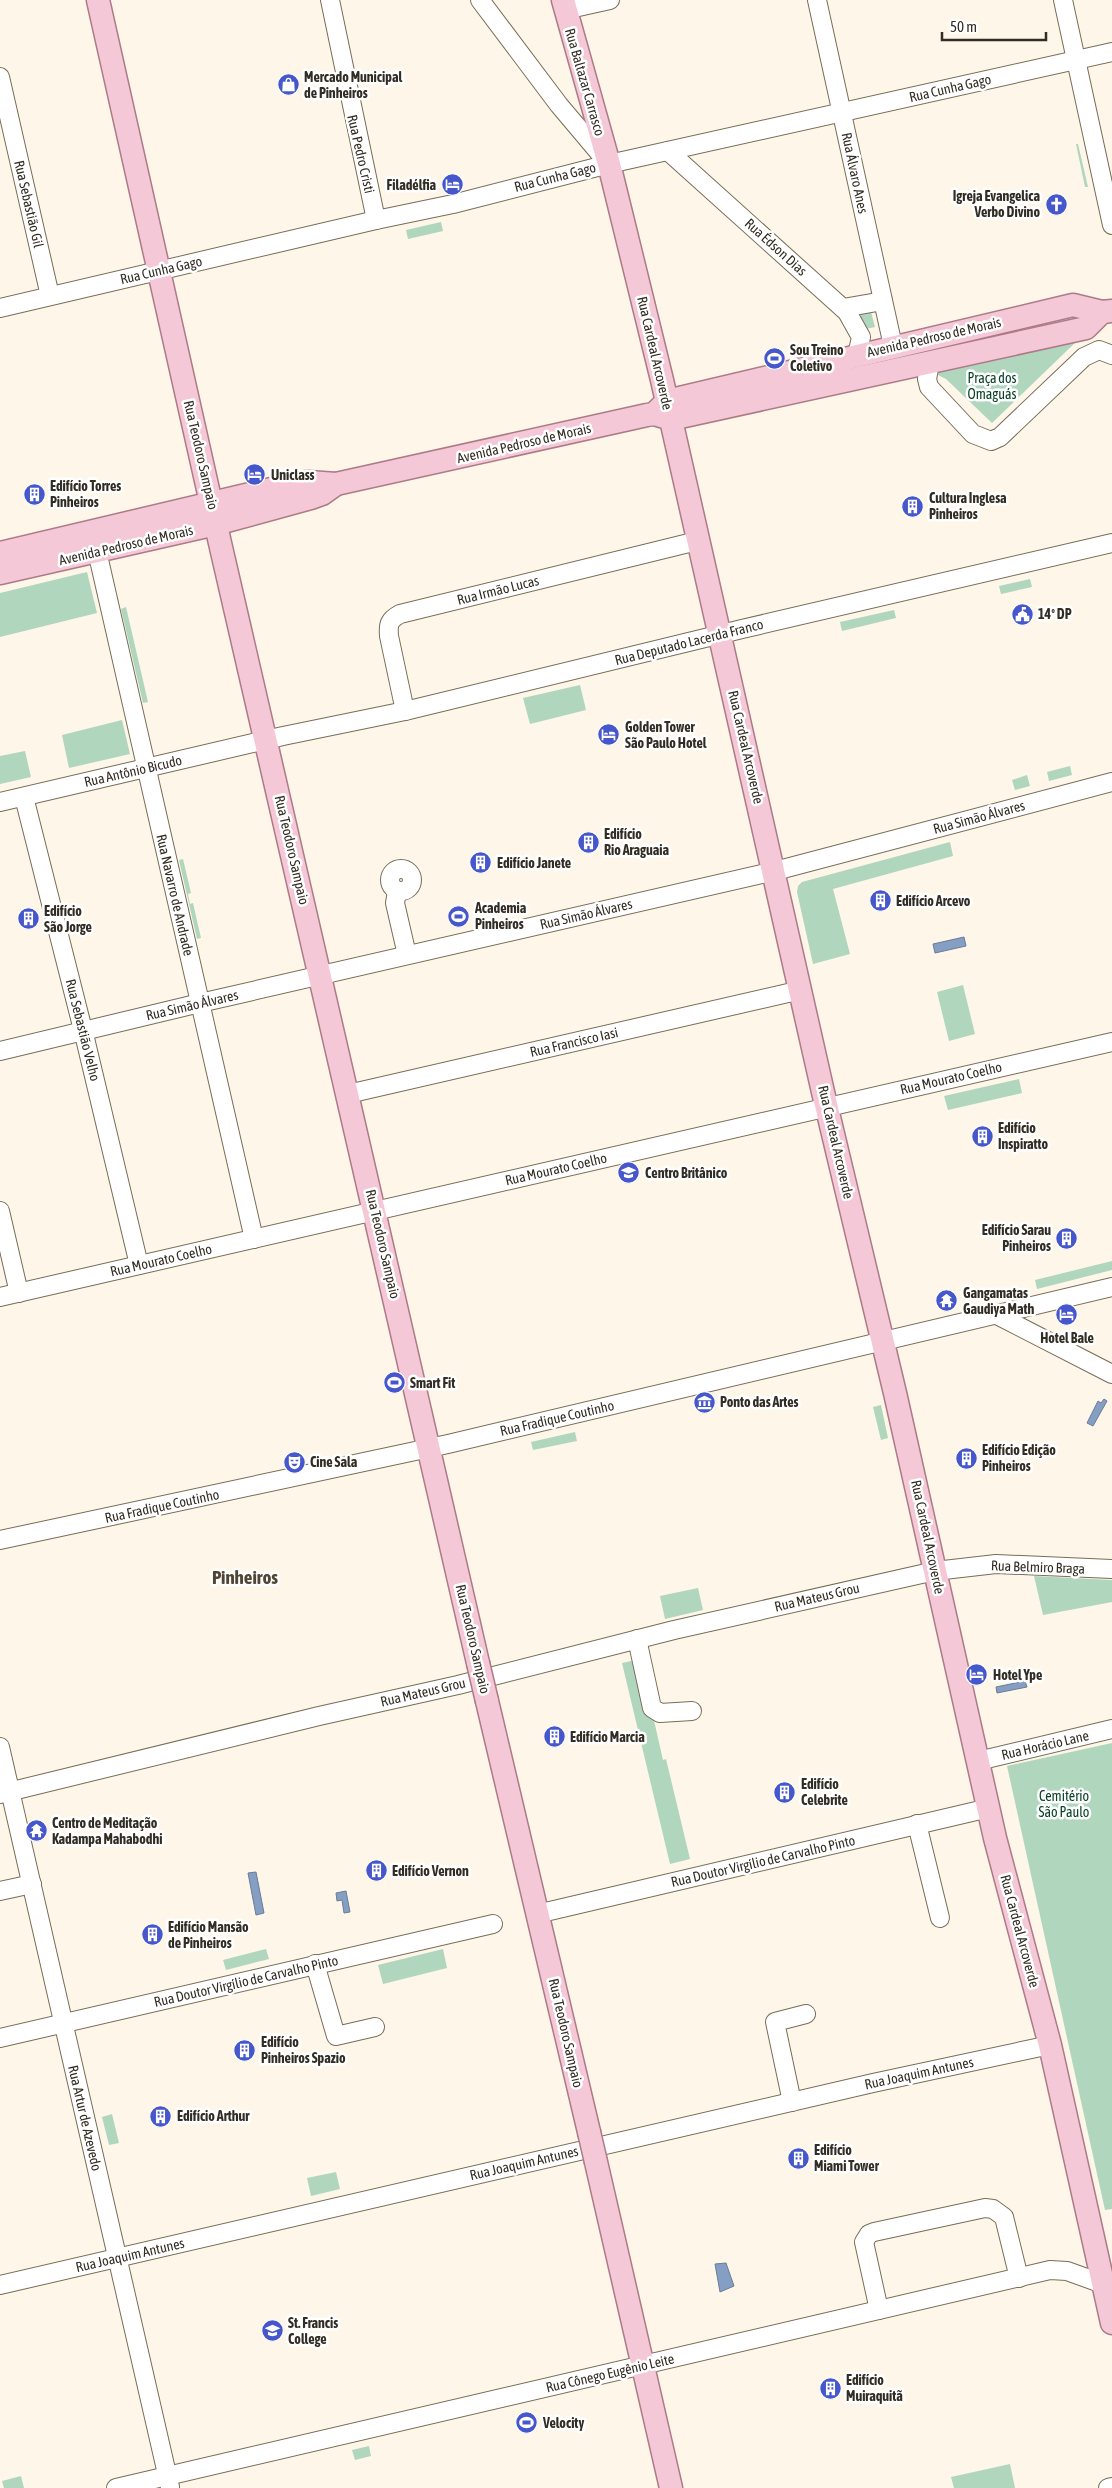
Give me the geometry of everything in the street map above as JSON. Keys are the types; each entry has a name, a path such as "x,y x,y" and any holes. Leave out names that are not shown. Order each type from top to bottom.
{"main road":[{"name":"Rua Teodoro Sampaio","path":"98,0 478,1664 671,2488"},
{"name":"Rua Baltazar Carrasco","path":"564,5 609,164"},
{"name":"Rua Cardeal Arcoverde","path":"609,164 664,411 720,634 775,871 827,1107 883,1342 978,1761 1050,2045 1112,2323"},
{"name":"Avenida Pedroso de Morais","path":"664,411 893,346 1073,305 1107,312"},
{"name":"Avenida Pedroso de Morais","path":"0,553 311,498 336,484 664,411 930,363 1086,328 1107,312"},
{"name":"Avenida Pedroso de Morais","path":"0,573 97,551 214,514"}],"street":[{"name":"Rua Pedro Cristi","path":"330,0 376,220"},
{"name":"Rua Cardeal Arcoverde","path":"480,0 559,105 609,164"},
{"path":"564,5 610,0"},
{"name":"Rua Álvaro Anes","path":"817,0 893,346"},
{"path":"1063,0 1112,225"},
{"name":"Rua Cunha Gago","path":"0,308 376,220 453,204 609,164 1112,52"},
{"name":"Rua Sebastião Gil","path":"0,77 4,111 50,296"},
{"name":"Rua Édson Dias","path":"668,151 843,308 854,322 861,337 857,356"},
{"path":"843,308 883,301"},
{"path":"1073,305 1086,328 1089,344 1084,357"},
{"path":"930,363 927,379 929,387 973,434 991,441 1000,437 1084,357 1099,350 1112,355"},
{"name":"Rua Irmão Lucas","path":"405,711 389,636 388,624 392,618 400,614 697,541"},
{"name":"Rua Deputado Lacerda Franco","path":"266,740 405,711 720,634 1112,543"},
{"name":"Rua Navarro de Andrade","path":"97,551 254,1239"},
{"name":"Rua Antônio Bicudo","path":"0,802 266,740"},
{"name":"Rua Simão Álvares","path":"0,1051 200,1002 775,871 1112,782"},
{"name":"Rua Sebastião Velho","path":"24,796 83,1030 139,1265"},
{"path":"397,891 395,903 407,955"},
{"name":"Rua Francisco Iasi","path":"348,1094 801,990"},
{"name":"Rua Mourato Coelho","path":"0,1297 1112,1042"},
{"path":"0,1211 19,1293"},
{"name":"Rua Fradique Coutinho","path":"0,1540 430,1448 1112,1287"},
{"path":"995,1314 1112,1374"},
{"name":"Rua Belmiro Braga","path":"935,1571 996,1564 1112,1569"},
{"name":"Rua Mateus Grou","path":"5,1793 320,1716 458,1685 637,1639 935,1571"},
{"path":"637,1639 652,1708 660,1713 668,1714 692,1711"},
{"name":"Rua Horácio Lane","path":"978,1761 1112,1729"},
{"name":"Rua Artur de Azevedo","path":"0,1747 5,1793 32,1884 169,2482"},
{"name":"Rua Doutor Virgílio de Carvalho Pinto","path":"537,1914 989,1808"},
{"path":"917,1824 940,1918"},
{"path":"0,1891 32,1884"},
{"name":"Rua Doutor Virgílio de Carvalho Pinto","path":"0,2038 493,1924"},
{"path":"315,1964 336,2036 375,2028"},
{"path":"792,2102 775,2022 806,2014"},
{"name":"Rua Joaquim Antunes","path":"0,2285 792,2102 1050,2045"},
{"path":"879,2310 864,2242 869,2234 874,2232 985,2208 993,2209 1004,2217 1019,2278"},
{"name":"Rua Cônego Eugênio Leite","path":"116,2488 169,2482 643,2365 1058,2269 1103,2284"},
{"path":"1108,2488 1112,2487"}],"green space":[{"path":"1076,144 1078,144 1088,187 1085,187"},
{"path":"441,222 443,231 408,239 406,230"},
{"path":"870,308 875,327 861,330 861,310"},
{"name":"Praça dos Omaguás","path":"1078,340 992,423 946,379 934,373"},
{"path":"87,572 97,613 0,637 0,593"},
{"path":"1030,579 1032,587 1001,594 999,586"},
{"path":"126,607 148,702 143,703 121,609"},
{"path":"894,610 896,618 842,631 840,622"},
{"path":"580,685 586,710 530,724 523,698"},
{"path":"122,720 130,754 69,768 62,735"},
{"path":"25,751 31,777 0,784 0,756"},
{"path":"1070,766 1072,775 1049,781 1047,772"},
{"path":"1027,775 1030,786 1015,790 1012,780"},
{"path":"950,842 953,856 833,889 850,954 813,964 797,892 798,886 802,882"},
{"path":"183,859 191,893 188,894 190,904 193,903 201,938 197,939 179,860"},
{"path":"963,985 975,1034 949,1041 937,992"},
{"path":"1019,1079 1022,1093 948,1110 944,1096"},
{"path":"1112,1261 1112,1270 1037,1289 1035,1280"},
{"path":"881,1405 888,1438 881,1440 873,1407"},
{"path":"575,1432 577,1441 533,1450 531,1442"},
{"path":"1034,1576 1112,1580 1112,1602 1043,1615"},
{"path":"698,1588 703,1610 665,1619 660,1596"},
{"path":"640,1659 663,1760 666,1759 690,1859 670,1864 622,1663"},
{"name":"Cemitério São Paulo","path":"1112,1743 1112,2209 1105,2210 1007,1766"},
{"path":"266,1949 269,1959 226,1970 223,1960"},
{"path":"443,1949 447,1968 383,1984 378,1965"},
{"path":"112,2114 119,2143 109,2145 102,2117"},
{"path":"336,2172 340,2189 311,2196 307,2178"},
{"path":"369,2446 371,2456 355,2460 352,2450"},
{"path":"1010,2464 1015,2488 954,2488 951,2477"},
{"path":"21,2476 24,2488 4,2488 2,2481"}],"water":[{"path":"964,937 966,946 935,953 933,944"},
{"path":"1104,1399 1107,1401 1093,1426 1087,1423 1098,1401 1101,1403"},
{"path":"1025,1681 1027,1687 997,1693 996,1687"},
{"path":"256,1872 264,1913 256,1915 248,1873"},
{"path":"346,1891 350,1912 344,1913 342,1900 337,1901 336,1893"},
{"path":"726,2263 734,2286 720,2292 715,2264"}],"place":[{"name":"Mercado Municipal de Pinheiros","path":"288,85"},
{"name":"Filadélfia","path":"452,185"},
{"name":"Igreja Evangelica Verbo Divino","path":"1056,204"},
{"name":"Sou Treino Coletivo","path":"774,358"},
{"name":"Uniclass","path":"255,475"},
{"name":"Edifício Torres Pinheiros","path":"34,494"},
{"name":"Cultura Inglesa Pinheiros","path":"913,506"},
{"name":"14º DP","path":"1022,614"},
{"name":"Golden Tower São Paulo Hotel","path":"609,735"},
{"name":"Edifício Rio Araguaia","path":"588,842"},
{"name":"Edifício Janete","path":"481,863"},
{"name":"Edifício Arcevo","path":"880,901"},
{"name":"Academia Pinheiros","path":"459,916"},
{"name":"Edifício São Jorge","path":"28,919"},
{"name":"Edifício Inspiratto","path":"982,1136"},
{"name":"Centro Britânico","path":"629,1173"},
{"name":"Edifício Sarau Pinheiros","path":"1067,1238"},
{"name":"Gangamatas Gaudiya Math","path":"947,1301"},
{"name":"Hotel Bale","path":"1067,1315"},
{"name":"Smart Fit","path":"394,1383"},
{"name":"Ponto das Artes","path":"704,1402"},
{"name":"Edifício Edição Pinheiros","path":"966,1458"},
{"name":"Cine Sala","path":"294,1462"},
{"name":"Hotel Ype","path":"977,1675"},
{"name":"Edifício Marcia","path":"554,1737"},
{"name":"Edifício Celebrite","path":"785,1792"},
{"name":"Centro de Meditação Kadampa Mahabodhi","path":"36,1831"},
{"name":"Edifício Vernon","path":"376,1871"},
{"name":"Edifício Mansão de Pinheiros","path":"152,1935"},
{"name":"Edifício Pinheiros Spazio","path":"245,2050"},
{"name":"Edifício Arthur","path":"161,2116"},
{"name":"Edifício Miami Tower","path":"798,2158"},
{"name":"St. Francis College","path":"272,2331"},
{"name":"Edifício Muiraquitã","path":"830,2388"},
{"name":"Velocity","path":"527,2423"}],"district":[{"name":"Pinheiros","path":"245,1577"}]}
